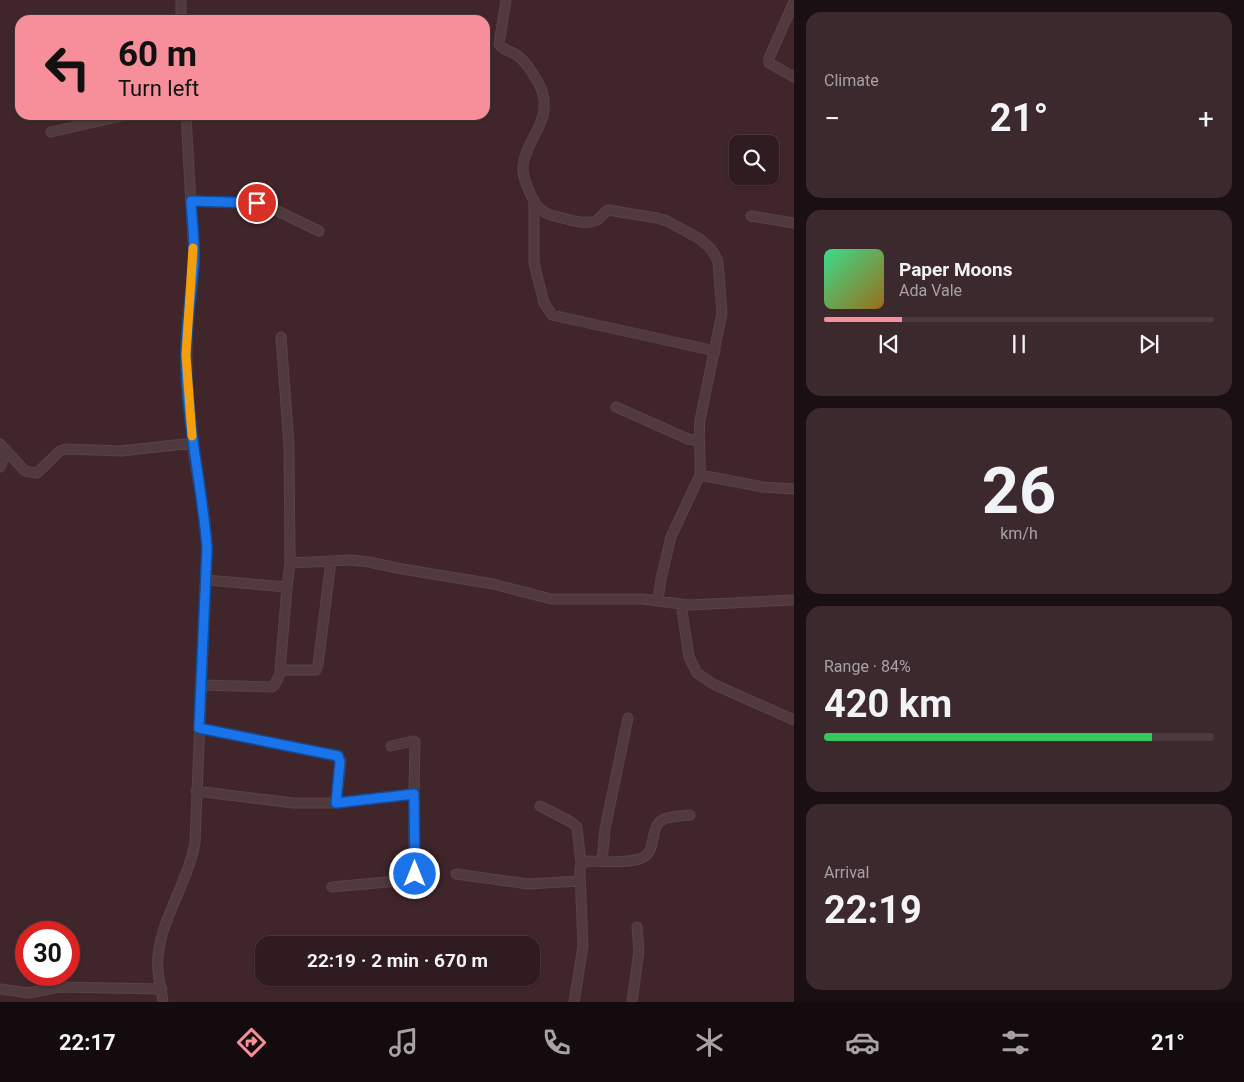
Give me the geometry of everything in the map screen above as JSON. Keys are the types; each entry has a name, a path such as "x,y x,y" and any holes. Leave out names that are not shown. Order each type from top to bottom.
{"street":[{"path":"181,0 181,15"},
{"path":"506,0 499,44 503,50 515,54 522,59 542,91 545,104 543,120 525,158 523,168 524,177 534,204 534,263 544,303 552,315 714,351"},
{"path":"794,2 768,58 769,63 774,67 794,76"},
{"path":"50,132 104,120"},
{"path":"163,1002 157,968 158,956 165,928 192,859 195,843 207,548 205,521 193,443 186,355 194,258 186,120"},
{"path":"191,201 263,204 319,232"},
{"path":"534,204 548,215 583,222 591,222 598,219 608,210 657,218 684,229 700,239 710,248 718,262 722,313 700,420 700,475 671,536 658,600"},
{"path":"751,216 794,223"},
{"path":"201,685 272,687 280,671 290,563 290,445 281,336"},
{"path":"616,408 688,440 699,441"},
{"path":"3,448 25,471 37,473 60,451 66,449 120,451 193,443"},
{"path":"0,467 3,448"},
{"path":"700,475 763,487 794,489"},
{"path":"290,563 351,560 369,562 493,584 551,599 626,598 681,604 794,600"},
{"path":"280,671 286,669 313,671 318,668 331,561"},
{"path":"206,580 287,587"},
{"path":"681,604 689,657 697,673 713,684 794,720"},
{"path":"602,861 605,830 628,718"},
{"path":"199,728 338,756 340,762 336,803"},
{"path":"332,887 409,880 414,876 415,742 391,746"},
{"path":"196,791 293,803 336,803 414,794"},
{"path":"540,806 571,822 577,828 581,864 583,946 574,1002"},
{"path":"581,864 587,861 643,858 652,847 655,829 660,820 690,815"},
{"path":"456,874 528,884 580,881"},
{"path":"632,1002 639,951 637,928"},
{"path":"0,989 29,993 59,988 162,989"}],"slow traffic":[{"path":"192,436 186,355 194,258 193,248"}],"route":[{"path":"257,203 191,201 194,258 187,330 187,380 194,456 205,521 207,548 199,728 338,756 340,762 336,803 414,794 415,874"}]}
